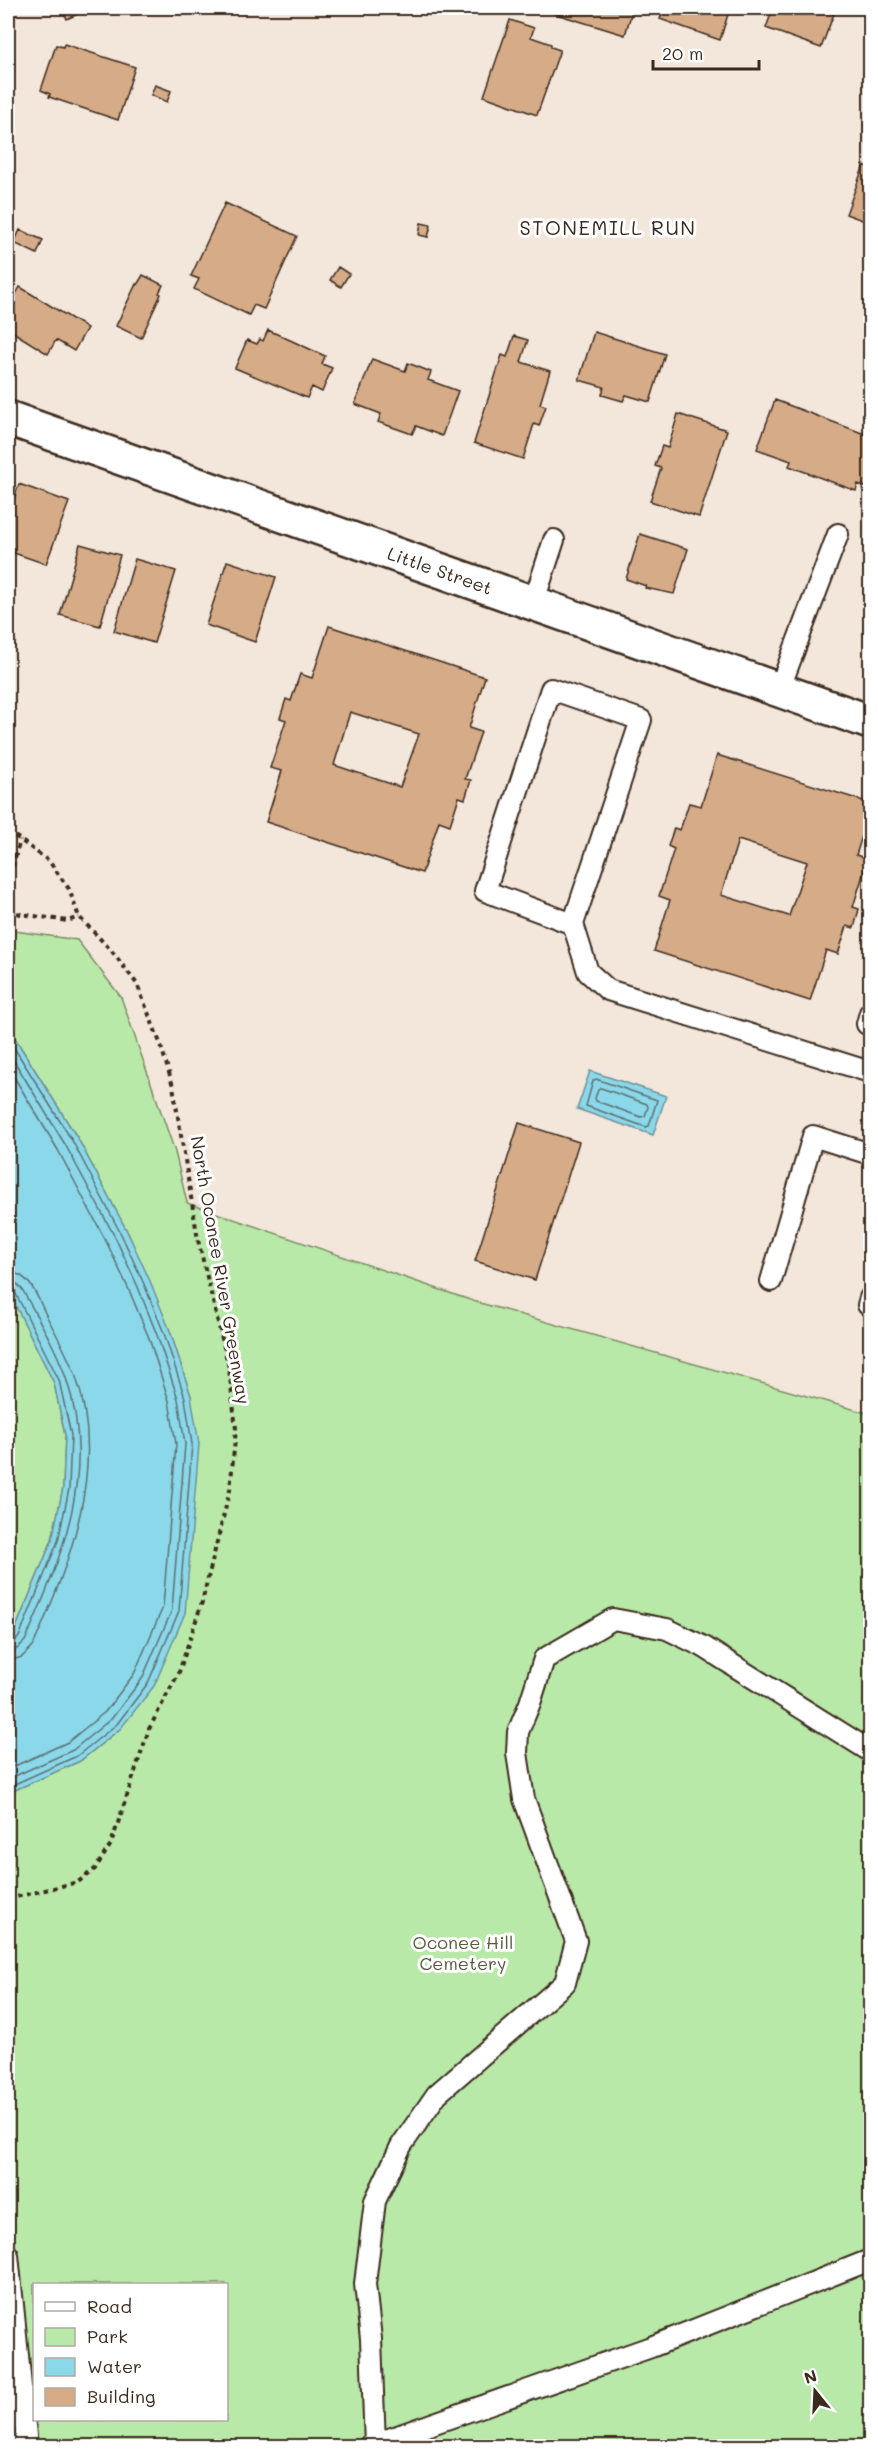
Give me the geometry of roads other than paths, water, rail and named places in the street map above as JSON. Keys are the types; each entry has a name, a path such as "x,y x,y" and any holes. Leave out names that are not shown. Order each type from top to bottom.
{"street":[{"name":"Little Street","path":"8,418 870,722"}],"lane":[{"path":"779,690 838,534"},
{"path":"533,604 554,540"},
{"path":"573,924 485,891 550,689 641,720 573,924 588,972 608,990 870,1072"},
{"path":"771,1281 813,1136 870,1154"},
{"path":"870,1751 704,1647 667,1629 614,1620 544,1659 531,1703 518,1732 517,1753 524,1799 576,1941 565,1983 437,2094 401,2146 375,2201 365,2284 371,2339 372,2446 651,2347 870,2260"},
{"path":"8,2255 10,2318 27,2446 8,2442"}],"water":[{"path":"8,1027 78,1139 128,1233 150,1281 170,1331 191,1396 199,1444 185,1613 154,1686 121,1728 80,1761 8,1793 8,1641 13,1635 52,1540 63,1488 65,1435 54,1383 8,1290"},
{"path":"590,1071 666,1096 653,1135 577,1109"}],"district":[{"name":"STONEMILL RUN","path":"608,227"}],"park label":[{"name":"Oconee Hill Cemetery","path":"463,1952"}]}
